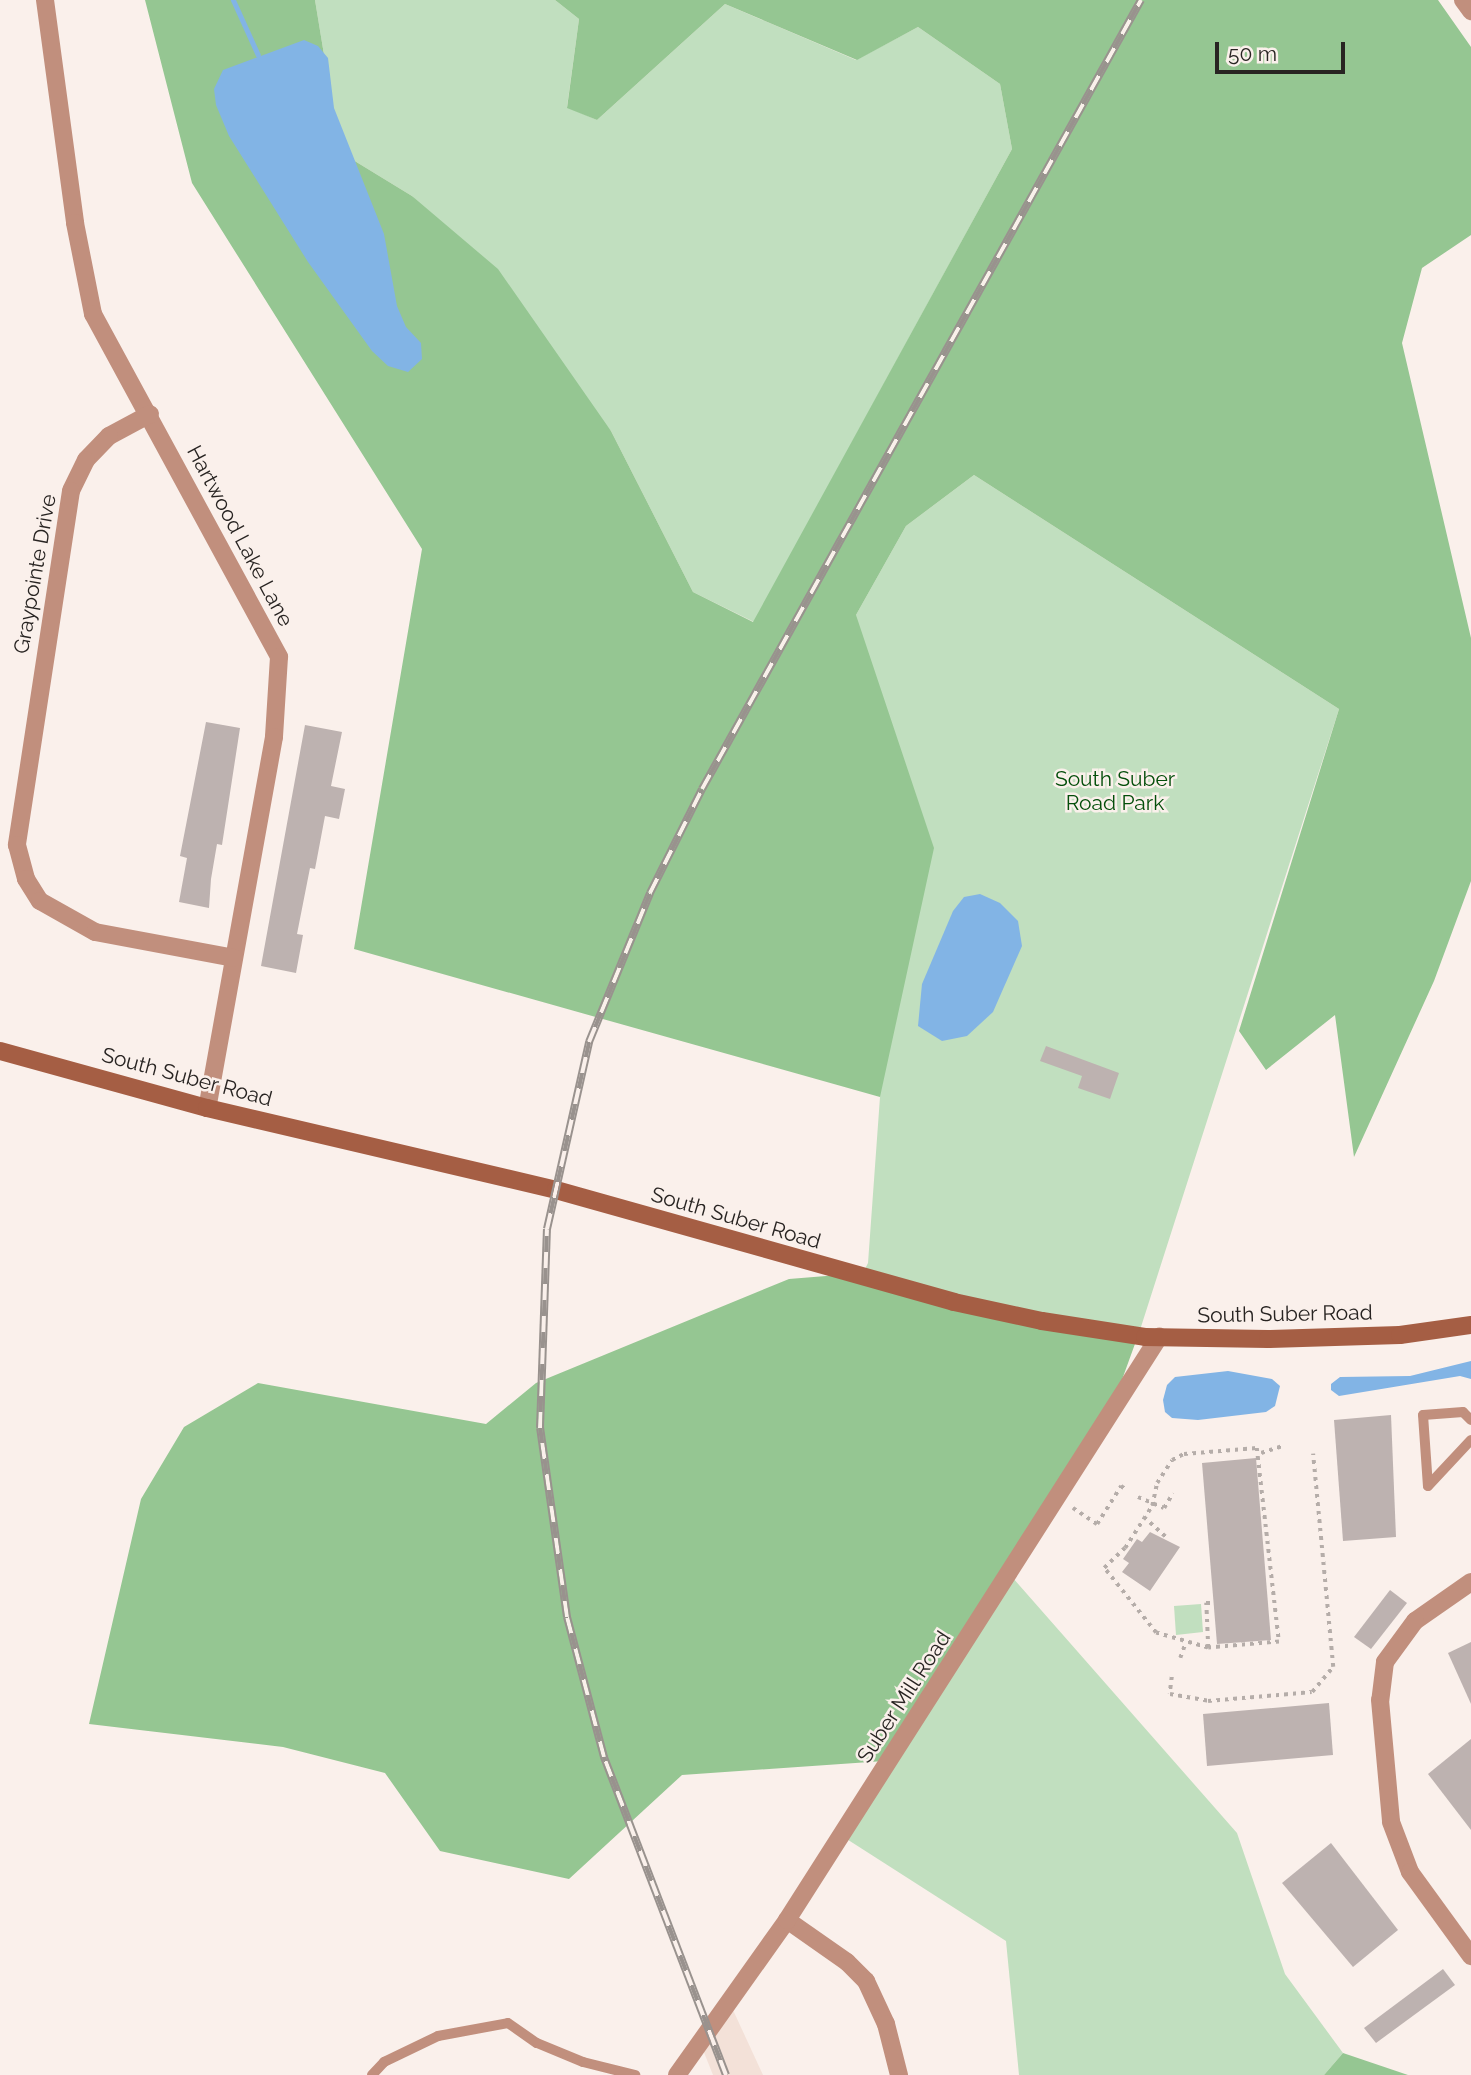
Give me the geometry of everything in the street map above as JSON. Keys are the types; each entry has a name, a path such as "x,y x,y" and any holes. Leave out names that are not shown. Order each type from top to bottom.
{"street":[{"name":"Hartwood Lake Lane","path":"45,0 75,223 93,314 279,657 274,737 207,1108"},
{"path":"1463,0 1471,11"},
{"name":"Graypointe Drive","path":"150,415 109,436 86,460 71,491 17,845 26,879 40,901 95,932 234,958"},
{"name":"South Suber Road","path":"0,1051 207,1108 556,1190 954,1302 1042,1321 1159,1337 1401,1335 1471,1325"},
{"name":"Suber Mill Road","path":"677,2075 787,1920 1159,1337"},
{"path":"1471,1582 1415,1620 1385,1662 1380,1700 1391,1822 1410,1872 1471,1955"},
{"path":"787,1920 847,1962 866,1981 886,2024 899,2075"}],"lane":[{"path":"1471,1420 1463,1412 1423,1415 1428,1486 1471,1440"},
{"path":"372,2075 384,2062 438,2036 508,2023 537,2043 583,2062 635,2075"}],"path":[{"path":"1261,1453 1279,1643 1208,1648 1185,1644 1150,1629 1104,1572 1152,1506 1157,1483 1172,1460 1247,1448 1261,1453 1285,1445"},
{"path":"1172,1677 1170,1694 1208,1701 1312,1692 1333,1667 1313,1454"},
{"path":"1073,1508 1097,1524 1121,1486 1124,1488"},
{"path":"1138,1497 1152,1506 1164,1508 1173,1493"},
{"path":"1144,1517 1167,1538"},
{"path":"1208,1648 1206,1603 1214,1603"},
{"path":"1180,1658 1185,1644"}],"shaded area":[{"path":"733,2010 763,2075 713,2075 703,2050"}],"green space":[{"path":"145,0 315,0 340,152 412,196 498,269 611,431 693,592 753,622 1012,149 1000,84 918,27 857,60 725,4 597,120 567,108 579,19 555,0 1438,0 1471,47 1471,235 1422,268 1402,343 1471,638 1471,881 1434,981 1354,1157 1335,1015 1266,1070 1239,1031 1339,709 974,475 906,526 856,615 934,848 880,1097 354,949 422,549 192,183"},
{"path":"315,0 555,0 579,19 567,107 597,120 725,4 856,60 918,27 1000,84 1012,149 754,622 693,592 611,431 412,196 340,152"},
{"name":"South Suber Road Park","path":"974,475 1339,709 1140,1330 1039,1317 863,1273 868,1263 880,1097 856,615 906,526"},
{"path":"863,1273 1039,1317 1140,1330 1119,1388 884,1761 682,1775 569,1879 440,1851 385,1773 283,1747 89,1724 141,1499 184,1427 258,1383 486,1424 536,1383 789,1279"},
{"path":"1005,1569 1237,1833 1285,1974 1343,2053 1324,2075 1019,2075 1006,1941 842,1836"},
{"path":"1201,1604 1203,1632 1176,1635 1174,1606"},
{"path":"1343,2053 1408,2075 1324,2075"}],"water":[{"path":"304,40 318,46 328,58 334,108 384,234 397,306 406,327 421,343 422,359 408,372 388,366 372,351 308,262 229,136 216,105 214,89 223,70"},
{"path":"980,894 1000,903 1018,921 1022,946 993,1012 967,1036 942,1041 918,1026 922,984 953,911 964,897"},
{"path":"1471,1361 1471,1379 1460,1376 1339,1396 1331,1390 1331,1384 1340,1377 1410,1376"},
{"path":"1228,1371 1272,1379 1280,1386 1275,1406 1266,1412 1198,1420 1172,1418 1165,1412 1163,1400 1167,1385 1175,1377"}],"building":[{"path":"206,722 240,728 222,845 217,844 209,908 179,902 187,858 180,856"},
{"path":"305,725 342,732 331,786 345,789 339,819 325,816 315,869 310,868 297,934 303,935 296,973 261,966"},
{"path":"1046,1046 1119,1073 1110,1099 1078,1088 1082,1076 1040,1061"},
{"path":"1391,1415 1396,1537 1343,1541 1334,1420"},
{"path":"1256,1458 1271,1640 1217,1644 1202,1463"},
{"path":"1150,1532 1180,1547 1150,1591 1122,1572 1129,1563 1123,1559 1137,1539 1142,1542"},
{"path":"1390,1590 1407,1603 1371,1649 1354,1637"},
{"path":"1471,1642 1471,1704 1448,1653"},
{"path":"1329,1703 1333,1755 1207,1766 1203,1714"},
{"path":"1471,1739 1471,1830 1428,1774"},
{"path":"1331,1843 1398,1930 1353,1967 1282,1883"},
{"path":"1443,1969 1455,1985 1376,2043 1364,2028"}],"waterway":[{"path":"233,0 258,55"}],"railway":[{"path":"726,2075 604,1757 567,1617 540,1428 547,1229 589,1042 650,893 702,789 1141,0"}]}
